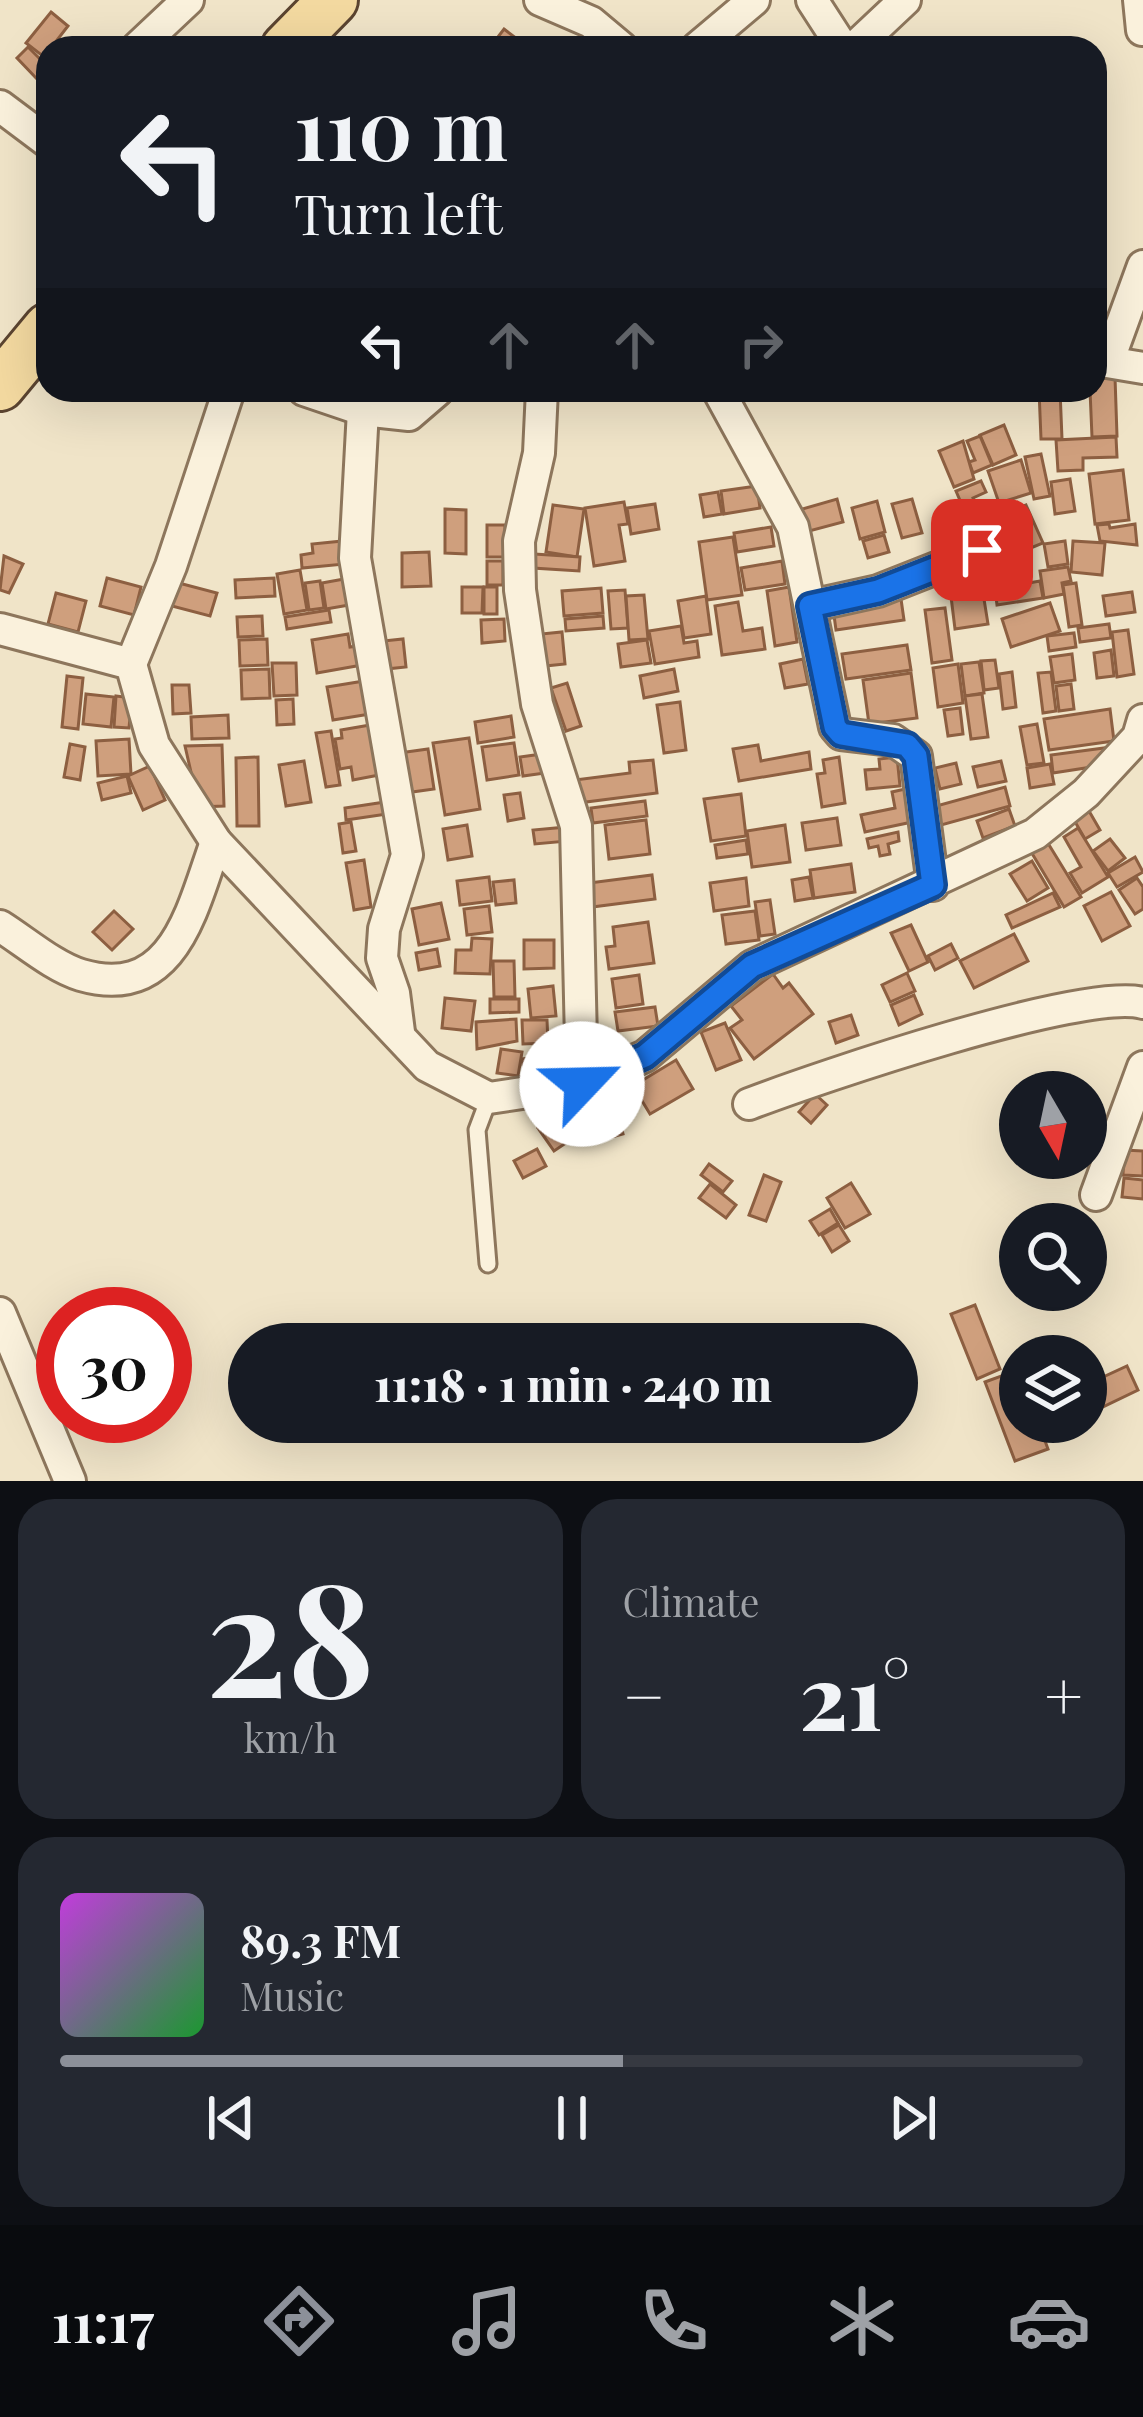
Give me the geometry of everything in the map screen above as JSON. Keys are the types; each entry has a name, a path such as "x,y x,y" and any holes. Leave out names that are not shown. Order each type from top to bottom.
{"main road":[{"path":"265,36 296,0"},
{"path":"298,36 333,0"},
{"path":"0,344 36,303"},
{"path":"0,386 36,342"}],"street":[{"path":"150,36 188,0"},
{"path":"540,0 591,22 608,36"},
{"path":"712,36 754,0"},
{"path":"812,0 835,36"},
{"path":"867,36 905,0"},
{"path":"1139,0 1142,30"},
{"path":"0,106 36,130"},
{"path":"1107,349 1143,266"},
{"path":"1107,362 1143,368"},
{"path":"225,402 171,566 131,664 154,745 216,842 399,1031 427,1066 489,1098 582,1084 645,1056 752,966 1035,834 1087,793 1141,734"},
{"path":"339,402 409,415 424,402"},
{"path":"541,402 539,453 519,541 520,590 537,704 576,826 582,1084"},
{"path":"725,402 793,526 835,727 841,734 907,745 916,756 933,885"},
{"path":"363,410 355,557 407,855 384,929 382,958 394,993 399,1031"},
{"path":"810,606 878,591 982,550"},
{"path":"0,629 131,664"},
{"path":"0,926 80,975 128,979 162,966 188,918 216,842"},
{"path":"749,1104 827,1074 1054,1012 1122,998 1143,1004"},
{"path":"1096,1195 1143,1067"},
{"path":"0,1313 70,1481"}],"lane":[{"path":"488,1264 477,1130 489,1098"}],"building":[{"path":"51,12 68,26 60,36 36,36 36,51 26,43"},
{"path":"28,47 36,55 36,78 17,58"},
{"path":"1107,377 1115,377 1117,436 1092,437 1091,402 1107,402"},
{"path":"1039,402 1060,402 1062,439 1041,439"},
{"path":"1004,425 1016,455 993,465 980,435"},
{"path":"980,436 992,465 973,473 969,462 975,460 967,441"},
{"path":"1116,437 1117,457 1083,458 1083,470 1058,471 1056,440"},
{"path":"963,441 974,479 954,487 939,451"},
{"path":"1041,454 1050,496 1034,499 1025,457"},
{"path":"1021,460 1031,493 999,503 988,471"},
{"path":"1123,470 1129,520 1095,524 1089,474"},
{"path":"1070,479 1075,511 1055,514 1051,482"},
{"path":"981,481 986,492 973,498 976,506 965,512 956,491"},
{"path":"757,486 760,508 724,514 721,491"},
{"path":"718,492 722,514 704,517 700,495"},
{"path":"837,499 843,522 798,534 792,512"},
{"path":"912,499 922,533 902,538 892,504"},
{"path":"877,501 885,532 860,539 852,508"},
{"path":"624,502 628,524 619,525 625,561 594,566 585,508"},
{"path":"655,504 659,529 631,534 627,508"},
{"path":"553,505 584,509 577,557 546,552"},
{"path":"1026,505 1043,543 1021,552 1004,514"},
{"path":"445,509 466,510 466,554 445,553"},
{"path":"1109,524 1110,528 1135,524 1137,545 1100,541 1097,525"},
{"path":"487,525 505,525 505,557 487,557"},
{"path":"771,527 774,546 737,552 734,533"},
{"path":"884,535 889,552 868,558 863,541"},
{"path":"733,537 742,595 707,600 699,542"},
{"path":"343,541 345,564 302,568 301,555 313,553 312,544"},
{"path":"1065,541 1068,564 1048,567 1044,544"},
{"path":"1073,541 1105,543 1102,575 1071,572"},
{"path":"429,552 431,586 402,587 402,553"},
{"path":"534,554 580,557 579,571 533,568"},
{"path":"4,556 23,564 9,593 0,590"},
{"path":"487,561 503,561 503,585 487,585"},
{"path":"782,561 785,584 745,590 741,568"},
{"path":"1068,567 1071,581 1062,583 1064,594 1044,598 1040,571"},
{"path":"979,568 988,624 955,629 948,572"},
{"path":"300,570 307,610 284,614 277,574"},
{"path":"107,578 141,587 134,615 100,606"},
{"path":"274,578 275,596 236,598 235,580"},
{"path":"344,579 349,605 326,609 322,583"},
{"path":"320,581 324,608 309,610 305,583"},
{"path":"1040,581 1043,598 997,605 995,589"},
{"path":"175,582 217,593 210,616 168,605"},
{"path":"1076,583 1082,625 1069,627 1063,585"},
{"path":"462,587 483,587 482,613 462,613"},
{"path":"484,587 497,587 497,614 484,614"},
{"path":"789,587 797,642 775,646 767,591"},
{"path":"601,588 603,613 564,616 562,591"},
{"path":"625,590 628,628 611,629 608,591"},
{"path":"1132,592 1135,612 1106,616 1103,596"},
{"path":"56,593 86,601 78,632 48,624"},
{"path":"644,595 648,639 629,640 626,596"},
{"path":"706,596 711,634 684,638 678,601"},
{"path":"901,599 904,620 836,630 833,608"},
{"path":"738,602 743,631 762,628 765,649 722,655 715,606"},
{"path":"1050,603 1060,631 1011,647 1002,619"},
{"path":"945,608 952,660 932,663 925,610"},
{"path":"329,610 331,622 287,629 285,617"},
{"path":"262,616 263,636 238,637 237,617"},
{"path":"603,616 604,628 566,631 565,619"},
{"path":"504,619 505,641 482,643 481,620"},
{"path":"1109,624 1111,638 1080,642 1078,628"},
{"path":"681,626 684,643 697,641 699,657 655,664 649,631"},
{"path":"1128,630 1134,674 1117,677 1112,632"},
{"path":"562,632 565,664 545,666 541,634"},
{"path":"1074,633 1076,647 1049,651 1047,636"},
{"path":"348,634 350,647 358,646 362,665 317,673 312,640"},
{"path":"267,639 268,665 240,666 239,640"},
{"path":"403,639 406,667 386,669 383,641"},
{"path":"647,640 651,663 621,667 618,644"},
{"path":"907,645 911,670 846,679 842,654"},
{"path":"1111,650 1114,676 1097,678 1094,653"},
{"path":"1072,654 1075,680 1054,683 1050,657"},
{"path":"803,659 808,684 785,688 780,664"},
{"path":"995,660 999,688 984,690 981,661"},
{"path":"979,662 984,693 965,696 961,664"},
{"path":"272,663 296,663 297,695 274,696"},
{"path":"958,664 963,703 938,707 933,668"},
{"path":"269,669 270,698 242,699 241,670"},
{"path":"674,669 678,691 644,698 640,676"},
{"path":"1012,672 1016,707 1003,709 999,674"},
{"path":"1051,672 1056,711 1043,713 1038,673"},
{"path":"911,673 917,718 869,724 863,680"},
{"path":"67,676 83,678 78,729 62,727"},
{"path":"364,681 370,714 333,720 327,687"},
{"path":"567,683 581,726 566,731 551,688"},
{"path":"1071,684 1074,709 1059,711 1056,686"},
{"path":"172,685 189,685 191,713 173,714"},
{"path":"86,694 114,697 111,727 83,724"},
{"path":"982,694 988,737 971,739 965,696"},
{"path":"116,696 132,698 129,728 114,727"},
{"path":"293,699 294,724 277,725 276,700"},
{"path":"680,702 686,750 664,753 657,705"},
{"path":"960,708 963,734 948,736 944,710"},
{"path":"1110,709 1114,741 1049,750 1044,719"},
{"path":"228,715 229,738 192,739 191,717"},
{"path":"511,716 514,737 478,743 475,722"},
{"path":"1037,724 1044,763 1027,765 1020,727"},
{"path":"370,725 379,775 353,780 351,767 340,769 335,739 342,738 341,730"},
{"path":"331,731 340,785 326,787 316,733"},
{"path":"469,738 480,809 445,815 433,743"},
{"path":"129,739 131,774 98,776 96,741"},
{"path":"514,743 519,775 487,780 482,747"},
{"path":"70,744 85,747 80,780 64,777"},
{"path":"222,745 224,806 199,807 185,746"},
{"path":"758,745 761,761 809,752 811,769 739,781 733,749"},
{"path":"1104,748 1105,758 1098,766 1053,773 1051,755"},
{"path":"428,749 434,789 405,793 399,753"},
{"path":"542,754 545,773 523,776 520,757"},
{"path":"258,757 259,826 237,826 236,758"},
{"path":"839,757 845,803 822,807 817,774 825,773 823,760"},
{"path":"897,757 900,786 867,789 865,770 880,769 879,759"},
{"path":"653,760 657,793 578,803 575,780 630,773 629,762"},
{"path":"304,761 311,802 286,806 279,765"},
{"path":"1001,761 1006,781 978,787 973,767"},
{"path":"956,763 961,784 940,789 935,768"},
{"path":"1050,764 1054,784 1030,788 1027,768"},
{"path":"150,766 165,800 143,810 128,776"},
{"path":"127,776 131,793 102,800 98,783"},
{"path":"1005,787 1010,806 934,827 929,808"},
{"path":"905,789 912,822 865,832 861,815 895,808 892,792"},
{"path":"520,793 524,818 508,821 504,795"},
{"path":"741,794 746,836 711,841 704,799"},
{"path":"645,801 647,816 593,823 591,808"},
{"path":"385,802 387,814 346,820 345,808"},
{"path":"1009,809 1015,826 983,838 977,821"},
{"path":"1089,811 1100,830 1085,839 1074,820"},
{"path":"837,818 841,845 806,850 802,823"},
{"path":"646,820 650,854 609,859 605,825"},
{"path":"351,822 356,851 343,853 339,824"},
{"path":"467,825 472,856 448,860 443,829"},
{"path":"785,825 790,862 752,867 747,831"},
{"path":"567,827 568,841 535,844 533,830"},
{"path":"1078,828 1108,877 1082,893 1070,873 1081,867 1064,837"},
{"path":"898,832 899,841 888,844 890,854 880,856 878,846 869,848 867,839"},
{"path":"1110,839 1125,858 1108,871 1093,851"},
{"path":"746,840 748,854 717,858 715,845"},
{"path":"1046,840 1081,897 1064,907 1030,850"},
{"path":"1135,857 1143,872 1117,887 1108,873"},
{"path":"364,860 371,907 354,910 346,863"},
{"path":"1032,861 1048,888 1027,901 1010,874"},
{"path":"851,864 855,892 814,898 810,870"},
{"path":"652,875 655,899 592,907 589,883"},
{"path":"489,877 492,901 460,905 457,881"},
{"path":"809,877 813,898 795,901 792,880"},
{"path":"746,878 749,906 714,911 710,883"},
{"path":"1137,878 1143,887 1143,909 1135,914 1119,890"},
{"path":"514,880 516,903 496,905 493,882"},
{"path":"1111,892 1130,926 1102,941 1084,906"},
{"path":"1053,893 1060,907 1012,928 1006,915"},
{"path":"770,900 775,934 760,936 755,902"},
{"path":"441,903 449,939 419,945 412,909"},
{"path":"489,906 492,932 467,935 464,909"},
{"path":"114,911 133,929 112,950 93,932"},
{"path":"755,911 759,940 726,944 722,915"},
{"path":"648,922 654,963 609,969 606,947 615,946 613,927"},
{"path":"911,925 928,962 909,971 891,933"},
{"path":"1014,934 1028,961 974,988 960,961"},
{"path":"472,938 492,939 490,974 455,973 456,950 471,950"},
{"path":"524,940 554,940 554,968 524,969"},
{"path":"951,944 958,958 935,970 928,956"},
{"path":"437,949 440,966 419,970 416,953"},
{"path":"493,961 514,961 515,997 494,997"},
{"path":"907,973 915,991 890,1002 882,985"},
{"path":"773,974 783,988 789,983 813,1014 754,1059 730,1028 742,1020 731,1006"},
{"path":"639,975 643,1004 616,1008 612,979"},
{"path":"553,986 556,1016 531,1018 528,989"},
{"path":"914,995 922,1014 899,1025 891,1005"},
{"path":"445,998 475,1001 471,1031 442,1028"},
{"path":"490,999 519,999 519,1012 490,1013"},
{"path":"655,1007 658,1026 618,1031 615,1012"},
{"path":"851,1015 858,1035 836,1043 829,1022"},
{"path":"516,1019 517,1041 477,1049 476,1022"},
{"path":"522,1020 547,1020 548,1043 523,1044"},
{"path":"725,1023 741,1060 716,1070 701,1032"},
{"path":"501,1049 522,1052 518,1076 497,1073"},
{"path":"562,1053 566,1082 527,1088 522,1059"},
{"path":"676,1060 693,1089 650,1114 633,1086"},
{"path":"815,1094 827,1105 811,1123 799,1112"},
{"path":"616,1106 623,1134 597,1141 590,1112"},
{"path":"552,1118 569,1141 554,1151 538,1128"},
{"path":"537,1149 546,1166 523,1178 514,1161"},
{"path":"1124,1150 1143,1151 1143,1176 1123,1175"},
{"path":"709,1164 732,1181 723,1192 701,1175"},
{"path":"764,1175 781,1182 766,1221 749,1215"},
{"path":"1124,1178 1143,1180 1143,1199 1122,1197"},
{"path":"851,1183 870,1214 845,1228 827,1198"},
{"path":"710,1184 736,1205 726,1218 699,1198"},
{"path":"830,1209 838,1223 819,1235 810,1221"},
{"path":"839,1225 849,1241 832,1252 822,1235"},
{"path":"975,1305 999,1369 977,1379 951,1314"},
{"path":"1127,1366 1138,1390 1107,1405 1107,1375"},
{"path":"999,1377 999,1419 985,1382"},
{"path":"1008,1443 1046,1443 1048,1449 1015,1461"}],"route":[{"path":"582,1084 645,1056 752,966 933,885 916,756 907,745 841,734 835,727 810,606 878,591 982,550"}]}
